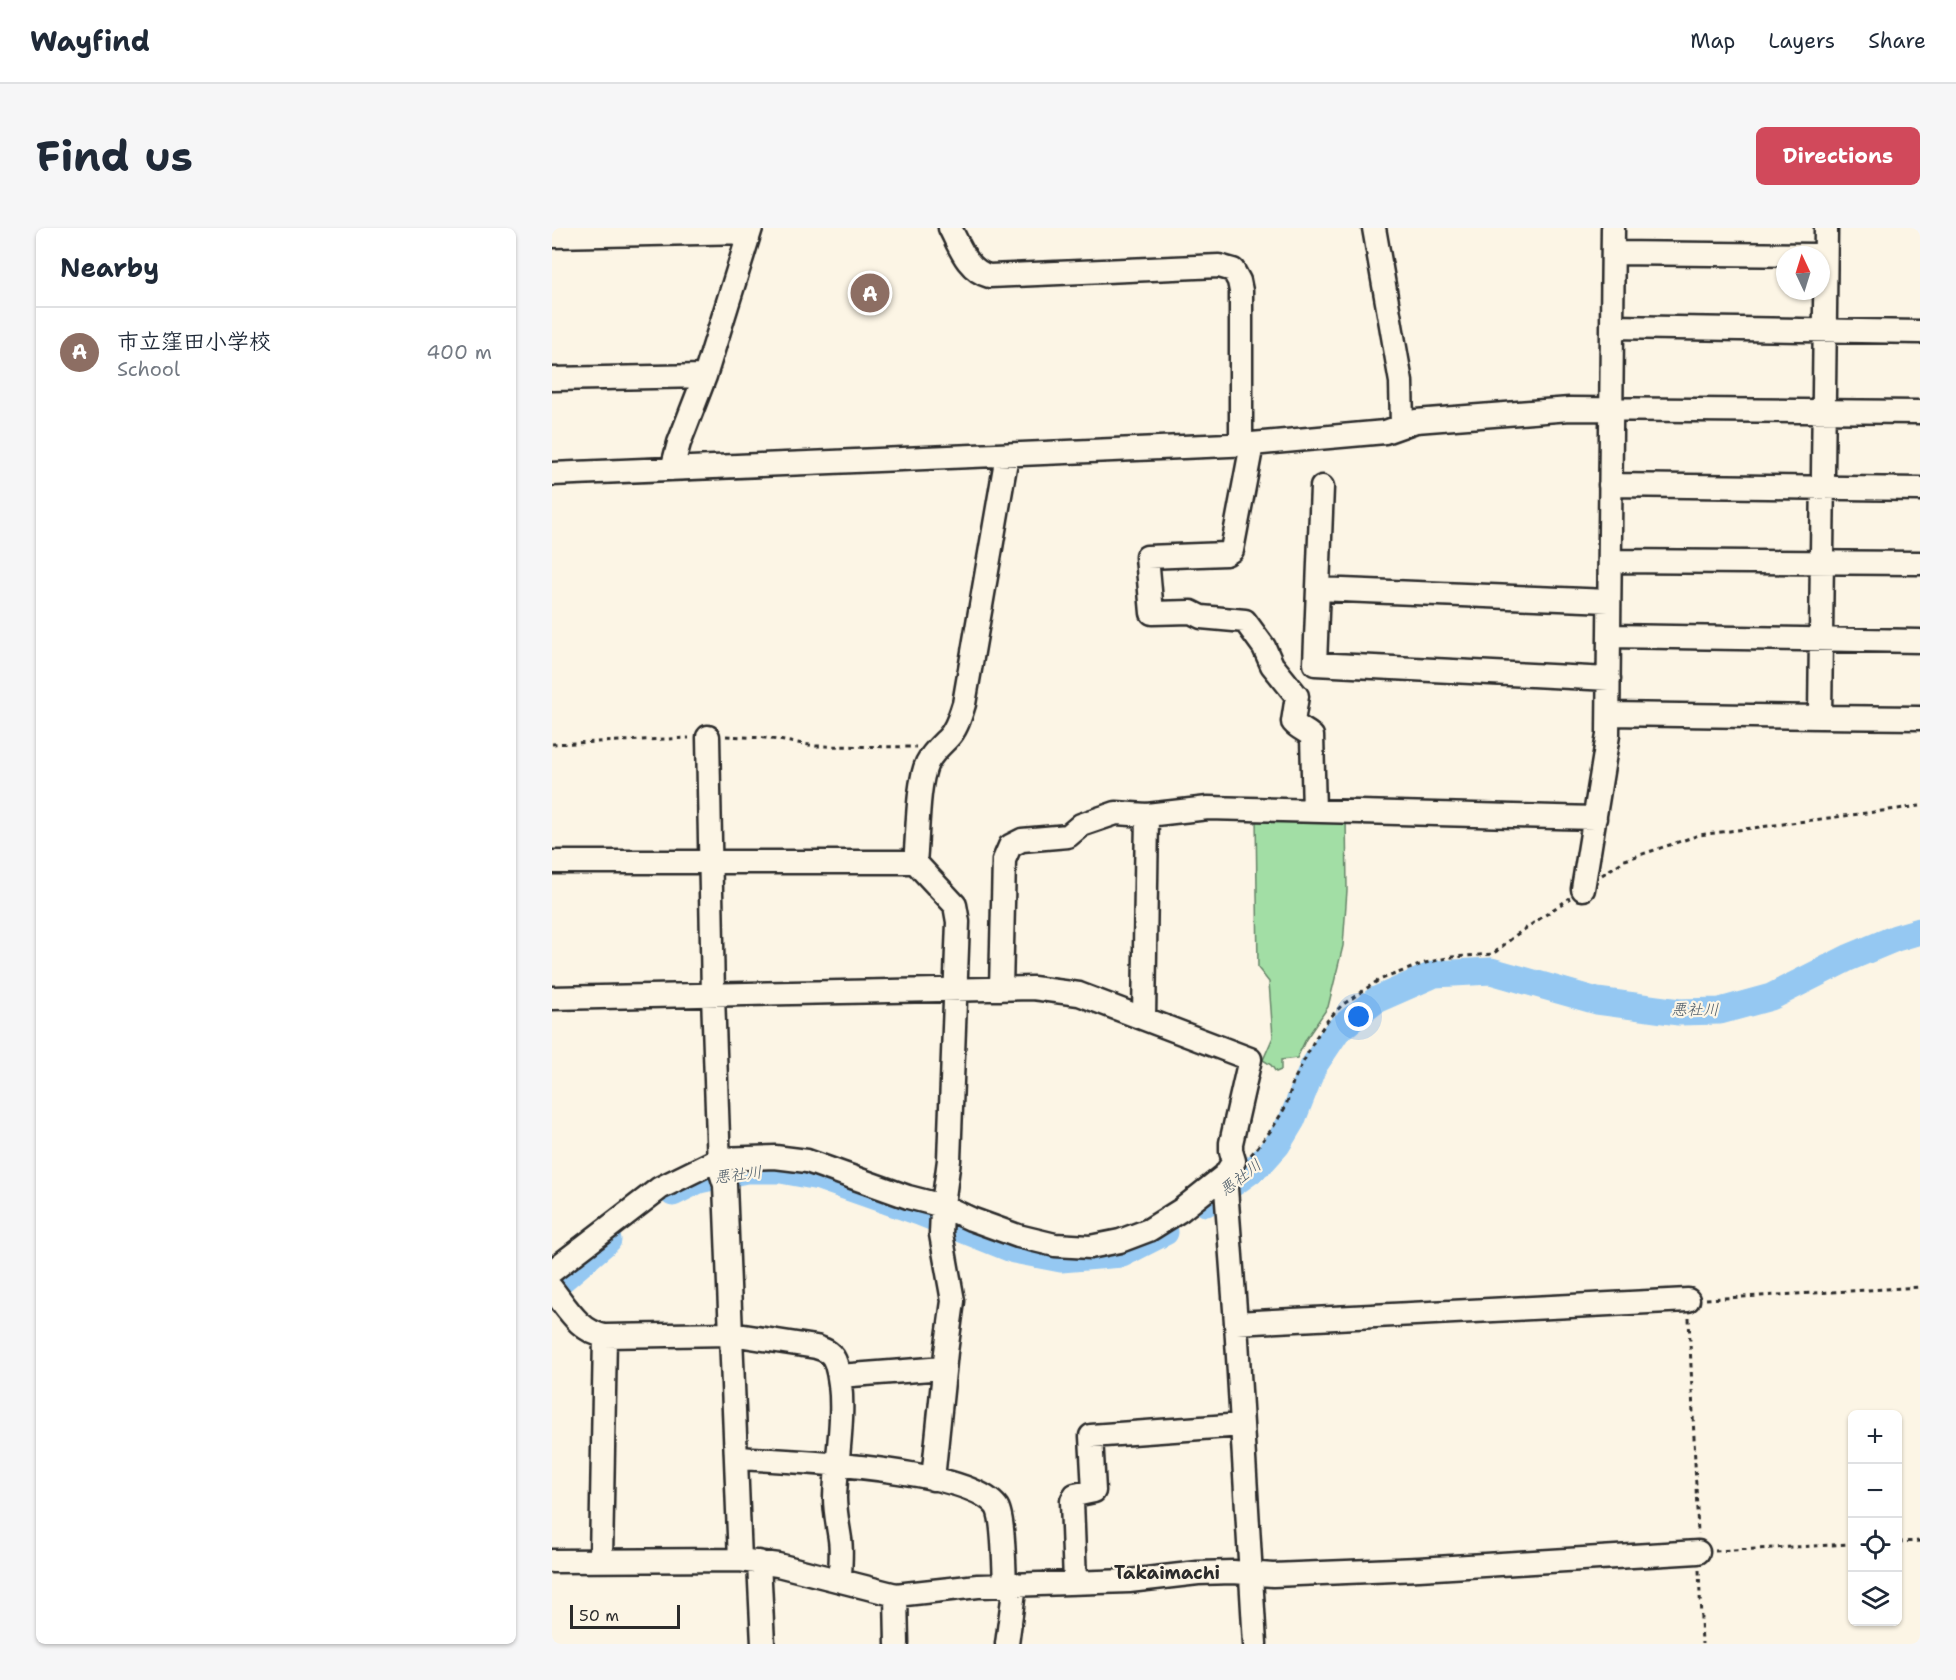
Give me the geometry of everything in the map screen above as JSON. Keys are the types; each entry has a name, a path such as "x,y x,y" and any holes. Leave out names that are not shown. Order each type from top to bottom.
{"street":[{"path":"950,228 968,262 979,273 989,276 1219,266 1233,270 1239,281 1240,291 1246,444 1232,550 1226,554 1147,557 1152,613 1191,612 1202,616 1245,621 1264,647 1272,664 1297,696 1293,722 1298,728 1307,731 1312,736 1314,811"},
{"path":"1374,228 1401,382 1402,424"},
{"path":"1583,889 1608,735 1609,714 1614,228"},
{"path":"1824,246 1827,228"},
{"path":"552,236 750,230 705,376 679,443 672,469"},
{"path":"1613,253 1776,255"},
{"path":"1820,717 1826,331 1824,300"},
{"path":"1612,327 1920,332"},
{"path":"552,379 705,376"},
{"path":"552,474 1246,444 1385,432 1402,424 1416,421 1570,409 1920,412"},
{"path":"915,862 922,778 927,764 939,745 949,737 959,720 964,704 1007,455"},
{"path":"1611,485 1920,489"},
{"path":"1315,664 1322,487"},
{"path":"1610,561 1920,563"},
{"path":"1318,589 1610,601"},
{"path":"1609,636 1920,641"},
{"path":"1272,664 1315,664 1609,679"},
{"path":"1609,714 1920,718"},
{"path":"708,737 713,995 736,1458 749,1561 763,1644"},
{"path":"1001,989 1004,860 1010,846 1022,840 1068,836 1081,825 1116,813 1147,815 1208,808 1595,818"},
{"path":"1144,1018 1147,815"},
{"path":"552,862 711,864 915,862 955,905 957,922 949,1160 942,1217 953,1301 933,1479"},
{"path":"552,998 1033,988 1079,994 1250,1059 1231,1143 1228,1207 1255,1644"},
{"path":"552,1271 660,1188 775,1157 807,1161 908,1197 942,1217 970,1219 1018,1236 1055,1245 1090,1246 1120,1241 1149,1230 1181,1210 1228,1172"},
{"path":"556,1294 583,1329 594,1334 605,1336 731,1334 826,1350 833,1356 839,1376 841,1423 835,1496 840,1539 840,1580"},
{"path":"1236,1323 1688,1300"},
{"path":"601,1560 605,1336"},
{"path":"839,1376 944,1368"},
{"path":"1075,1582 1072,1501 1075,1495 1094,1491 1091,1436 1242,1425"},
{"path":"736,1458 838,1464 933,1479 971,1490 989,1499 998,1509 1010,1584 1007,1644"},
{"path":"552,1561 749,1561 778,1565 896,1595 1010,1584 1129,1581 1198,1573 1273,1575 1396,1570 1698,1552"},
{"path":"896,1595 897,1644"}],"path":[{"path":"552,744 734,736 816,746 899,748 939,745"},
{"path":"1228,1172 1246,1160 1272,1129 1286,1106 1293,1082 1315,1039 1342,1005 1379,981 1425,963 1452,957 1493,954 1516,934 1625,860 1699,836 1920,806"},
{"path":"1702,1644 1688,1300 1920,1287"},
{"path":"1902,1542 1920,1541"},
{"path":"1698,1552 1848,1544"}],"green space":[{"path":"1256,815 1346,817 1347,890 1343,946 1328,1007 1306,1039 1297,1058 1281,1060 1281,1070 1276,1072 1263,1060 1273,1037 1269,982 1258,968"}],"waterway":[{"name":"悪社川","path":"1206,1203 1260,1164 1277,1145 1292,1120 1313,1067 1337,1031 1376,1000 1435,974 1491,971 1597,1001 1679,1012 1720,1011 1771,997 1848,958 1896,938 1920,931"},
{"name":"悪社川","path":"673,1193 699,1180 746,1170 781,1170 819,1177 919,1212 1014,1250 1061,1259 1122,1254 1165,1232"},
{"name":"悪社川","path":"552,1288 608,1240"}],"place":[{"name":"市立窪田小学校","path":"870,293"}],"district":[{"name":"Takaimachi","path":"1167,1573"}]}
